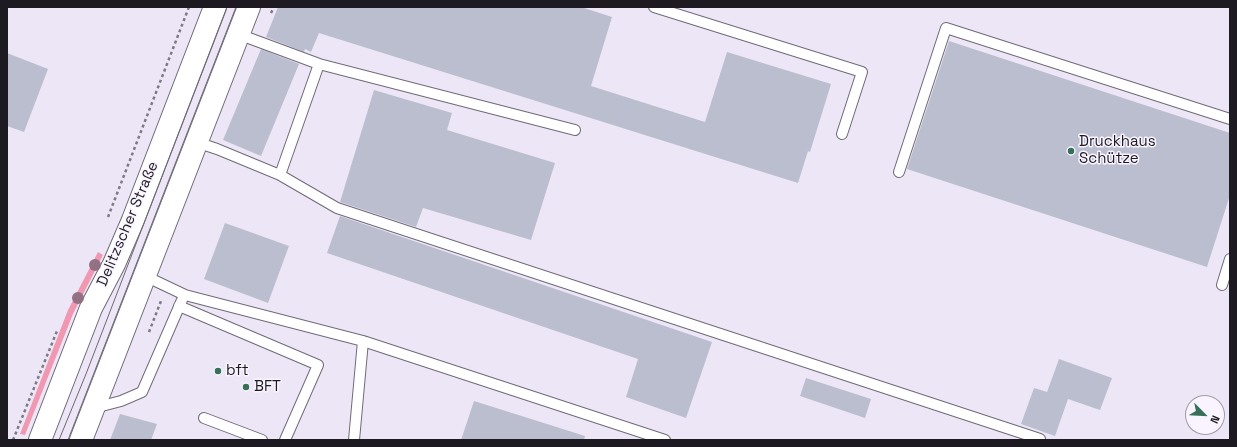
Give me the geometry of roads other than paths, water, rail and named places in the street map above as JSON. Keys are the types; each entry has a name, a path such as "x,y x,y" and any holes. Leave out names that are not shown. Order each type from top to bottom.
{"main road":[{"name":"Delitzscher Straße","path":"40,440 91,308 114,264 133,220 215,7"},
{"path":"81,440 249,7"}],"lane":[{"path":"654,7 862,72 842,134"},
{"path":"899,172 946,28 1230,119"},
{"path":"238,34 319,64 575,130"},
{"path":"280,175 319,64"},
{"path":"196,142 280,175 337,208 1040,439"},
{"path":"1222,285 1230,259"},
{"path":"144,276 185,295 363,341 665,440"},
{"path":"94,408 121,401 142,392 185,295"},
{"path":"179,306 318,365 285,440"},
{"path":"354,440 363,341"},
{"path":"204,418 262,440"}],"tram line":[{"path":"59,440 86,374 227,7"},
{"path":"68,440 236,7"}],"place":[{"name":"Druckhaus Schütze","path":"1071,151"},
{"name":"bft","path":"218,371"},
{"name":"BFT","path":"246,387"}]}
